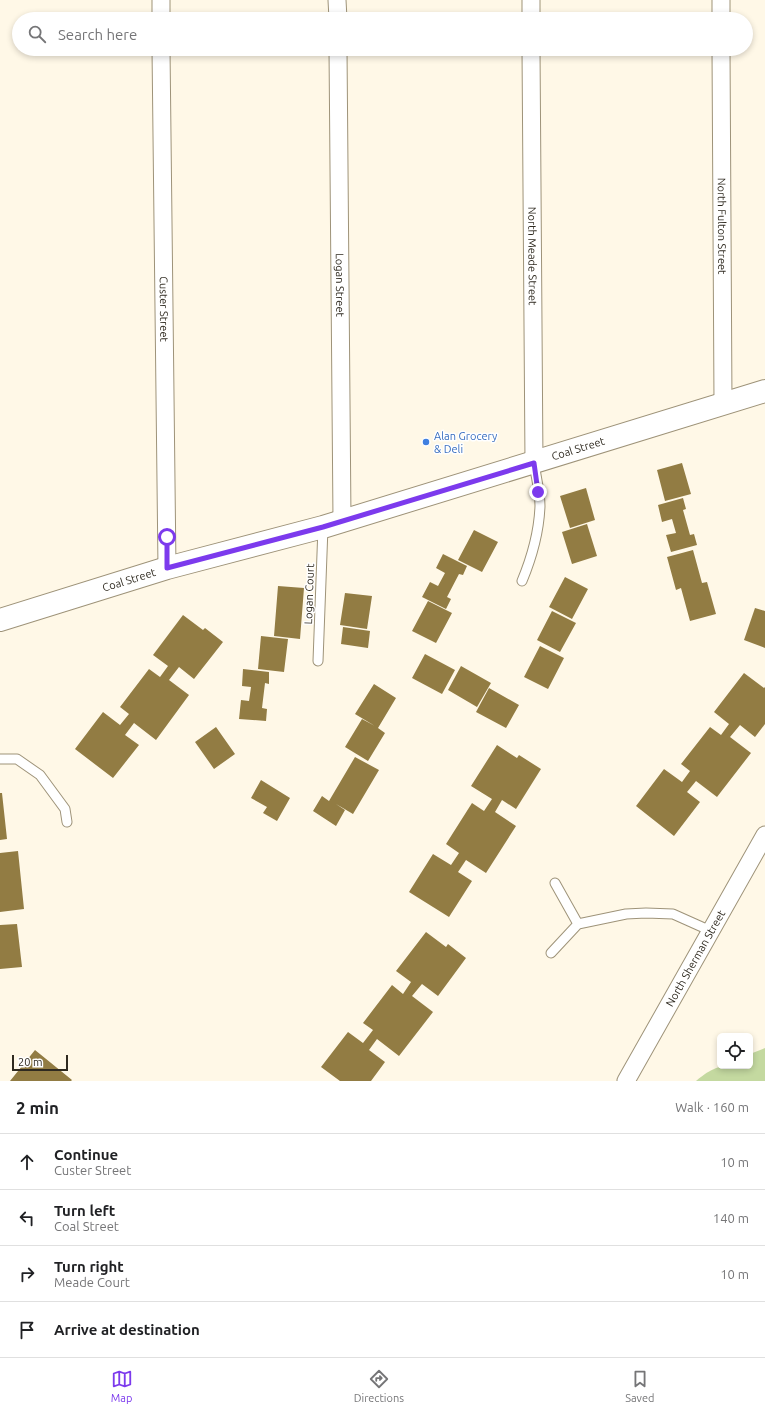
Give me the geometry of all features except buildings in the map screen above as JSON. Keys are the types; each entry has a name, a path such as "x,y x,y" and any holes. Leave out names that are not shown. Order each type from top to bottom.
{"main road":[{"name":"Coal Street","path":"0,620 167,568 333,524 765,391"}],"street":[{"path":"161,0 161,12"},
{"path":"337,0 338,12"},
{"path":"531,0 531,12"},
{"path":"721,0 721,12"},
{"name":"Custer Street","path":"161,56 167,568"},
{"name":"Logan Street","path":"333,524 338,56"},
{"name":"North Meade Street","path":"531,56 534,463"},
{"name":"North Fulton Street","path":"721,56 723,403"},
{"name":"North Sherman Street","path":"626,1081 765,835"}],"lane":[{"path":"522,581 531,558 537,534 540,505 534,463"},
{"name":"Logan Court","path":"318,661 333,524"},
{"path":"0,759 17,759 40,775 65,809 67,822"},
{"path":"555,883 578,924"},
{"path":"551,953 578,924 626,914 673,914 711,932"}],"green space":[{"path":"765,1048 765,1081 696,1081 716,1068 753,1069 753,1053"}],"place":[{"name":"Alan Grocery & Deli","path":"426,442"}],"route":[{"path":"167,537 167,568 323,527 534,463 538,492"}]}
